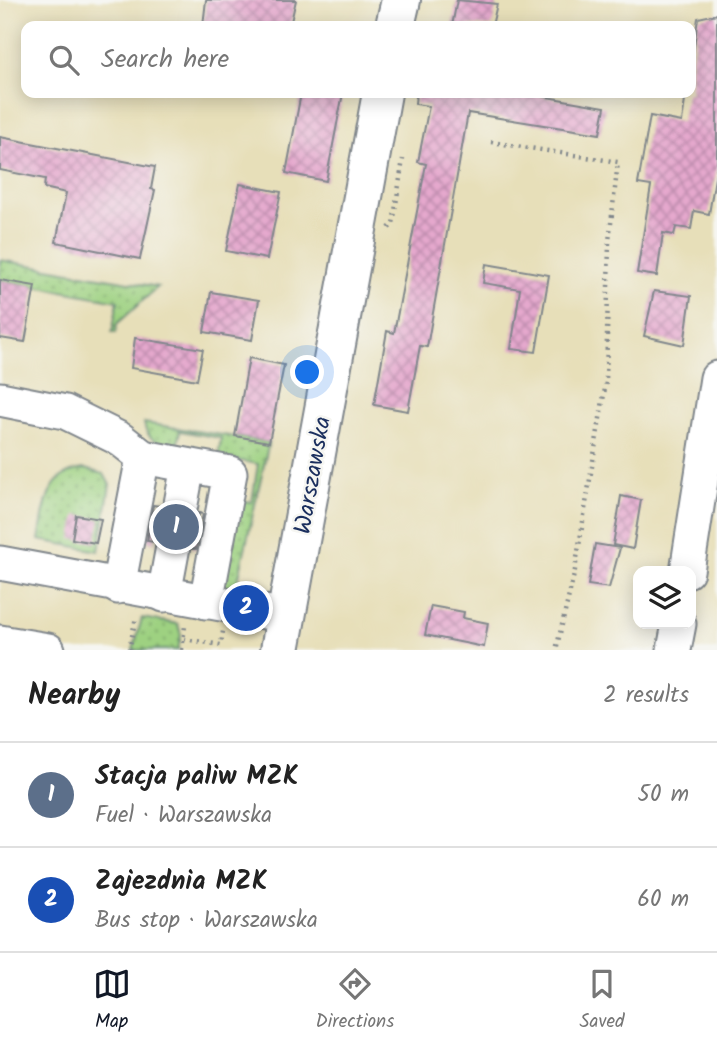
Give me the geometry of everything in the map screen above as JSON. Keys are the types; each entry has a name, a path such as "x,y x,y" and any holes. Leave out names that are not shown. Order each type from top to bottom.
{"main road":[{"path":"396,21 401,0"},
{"name":"Warszawska","path":"283,633 381,98"}],"street":[{"path":"688,566 717,378"},
{"path":"0,399 65,412 176,464 230,473 183,602"},
{"path":"176,464 183,602"},
{"path":"0,563 183,602 283,633"},
{"path":"674,650 677,629"},
{"path":"0,642 48,650"}],"path":[{"path":"491,142 618,162 609,241 606,382 575,570 556,650"},
{"path":"183,602 221,645 184,639"},
{"path":"182,650 183,602"}],"green space":[{"path":"0,260 158,287 117,324 116,333 112,332 118,301 0,280"},
{"path":"144,423 269,442 235,594 221,584 233,499 252,502 258,464 218,457 221,438 180,431 176,450 170,448 151,438"},
{"path":"85,469 104,474 110,485 99,551 39,540 49,494 54,485 62,477"},
{"path":"142,618 178,624 181,635 178,650 133,650"}],"building":[{"path":"206,0 296,0 291,21 204,21"},
{"path":"457,0 497,4 493,21 453,21"},
{"path":"717,14 717,166 709,214 694,211 691,229 676,227 674,235 663,233 657,276 637,273 651,186 638,184 650,116 682,122 685,98 696,98 698,18"},
{"path":"300,98 342,98 326,181 286,173"},
{"path":"416,98 552,98 605,107 600,134 468,113 427,347 420,346 408,411 374,405 387,331 394,333 426,164 418,162 429,106 415,104"},
{"path":"0,137 155,167 151,189 155,190 140,259 56,242 66,193 44,188 45,179 0,170"},
{"path":"240,184 281,192 267,259 226,251"},
{"path":"486,264 549,275 536,352 511,349 520,289 483,283"},
{"path":"0,280 35,286 25,342 0,338"},
{"path":"654,291 691,296 684,345 644,336"},
{"path":"211,292 259,300 252,340 204,332"},
{"path":"135,338 203,349 197,380 131,368"},
{"path":"249,358 284,365 269,442 235,436"},
{"path":"621,496 641,500 633,549 613,545"},
{"path":"153,505 161,506 154,542 147,541"},
{"path":"199,513 203,514 196,549 192,549"},
{"path":"76,515 101,519 96,543 72,539"},
{"path":"595,544 620,548 609,588 588,585"},
{"path":"431,606 464,612 463,618 488,623 484,647 425,635"}],"place":[{"name":"Stacja paliw MZK","path":"176,527"},
{"name":"Zajezdnia MZK","path":"246,608"}]}
